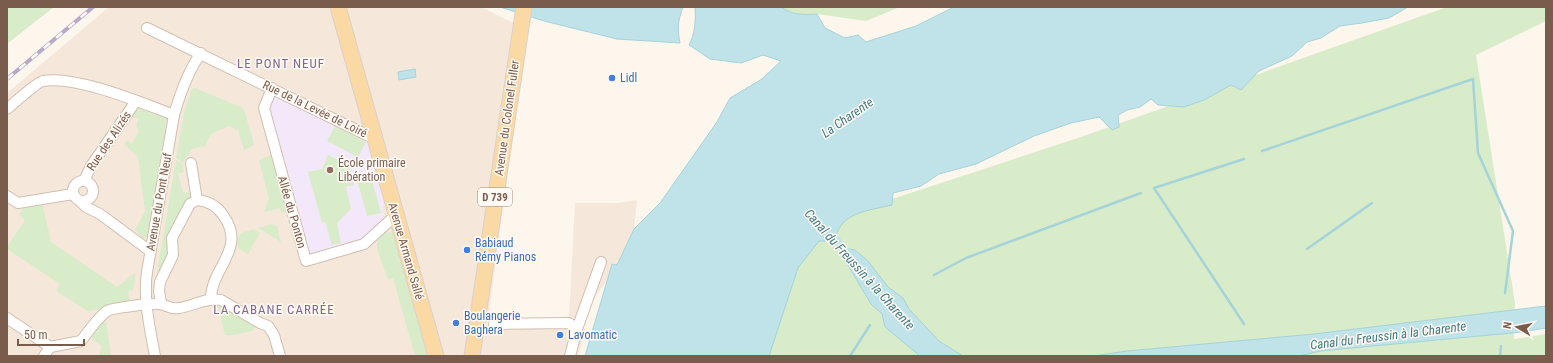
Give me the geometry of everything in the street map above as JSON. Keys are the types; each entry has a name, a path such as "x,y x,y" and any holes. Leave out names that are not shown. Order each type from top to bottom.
{"main road":[{"name":"Avenue Armand Sallé","path":"338,7 436,356"},
{"name":"Avenue du Colonel Fuller","path":"474,353 522,14"}],"street":[{"name":"Rue de la Levée de Loiré","path":"147,28 202,53 374,139"},
{"name":"Avenue du Pont Neuf","path":"155,356 145,284 174,116 178,101 194,64 202,53"},
{"path":"7,109 42,81 64,81 99,88 174,116"},
{"name":"Allée du Ponton","path":"272,88 264,108 306,261 364,244 396,215"},
{"name":"Rue des Alizés","path":"84,181 91,166 136,101"},
{"path":"190,163 197,200"},
{"path":"100,214 92,197 93,190 90,184 81,181 75,184 72,191 76,198 86,207 100,214 150,252"},
{"path":"7,196 18,203 76,198 86,201 92,197"},
{"path":"161,303 159,291 160,282 173,255 172,238 190,204 197,200 210,203 221,211 226,218 232,239 230,252 212,287 210,300"},
{"path":"570,356 601,262"},
{"path":"7,318 50,347 81,341 100,317 109,310 161,303 172,309 210,300 221,300 260,323 268,326 274,335 280,356"},
{"path":"494,324 569,323 578,329"},
{"path":"44,356 50,347"}],"shaded area":[{"path":"109,7 481,7 526,29 487,329 569,325 586,329 578,356 7,356 7,93"},
{"name":"École primaire Libération","path":"274,95 370,141 383,199 384,214 373,238 306,261 269,107"},
{"path":"637,200 634,229 618,263 616,265 612,264 608,279 596,295 592,294 584,319 569,317 575,203 617,203"}],"green space":[{"path":"7,7 54,7 7,44"},
{"path":"781,7 900,7 866,21 817,14 803,15 787,11"},
{"path":"1447,7 1546,7 1546,21 1476,55 1515,303 1514,339 1546,334 1546,356 749,356 816,224 1081,137"},
{"path":"195,88 241,107 245,112 254,145 244,150 238,130 229,126 211,134 205,146 192,149 183,163 176,158 185,109 192,89"},
{"path":"140,108 167,116 148,238 143,238 135,230 145,211 138,157 124,144 127,140 132,144 139,131 136,126 139,119 131,117"},
{"path":"335,126 366,142 358,157 327,141"},
{"path":"273,154 289,211 281,213 280,208 264,212 269,199 259,160"},
{"path":"328,155 349,165 354,185 346,187 351,209 337,223 341,243 332,245 325,222 322,223 308,172 322,169"},
{"path":"176,160 182,164 184,172 178,174 183,193 189,192 191,198 171,254 160,274 157,273"},
{"path":"370,172 381,213 367,216 356,176"},
{"path":"42,202 51,242 117,287 136,272 133,290 128,291 130,304 88,311 56,291 60,284 7,249 25,220 19,215 23,208"},
{"path":"272,224 277,226 281,242 258,228"},
{"path":"254,229 260,233 248,254 239,249 237,241 241,233"},
{"path":"383,232 397,233 430,356 415,356 393,278 388,280 377,249 377,240"},
{"path":"217,303 255,325 253,331 225,335"},
{"path":"106,320 111,356 99,356 101,346 91,338 99,326"}],"water":[{"path":"500,7 683,7 678,25 680,43 617,39 544,21"},
{"name":"La Charente","path":"695,7 781,7 789,12 798,14 817,14 825,28 845,38 858,35 866,42 916,26 954,7 1408,7 1389,18 1340,26 1321,38 1307,42 1292,56 1259,71 1241,90 1231,85 1204,100 1184,107 1158,105 1151,99 1140,107 1127,110 1118,115 1119,127 1112,130 1099,117 1071,123 1034,136 976,164 939,174 921,186 893,193 892,205 865,211 852,216 842,224 833,241 819,241 798,268 769,356 585,356 612,264 616,265 618,263 634,229 660,203 717,122 730,98 762,79 781,61 763,55 741,63 710,59 689,45 695,27"},
{"path":"415,69 416,77 399,80 398,72"},
{"path":"844,248 855,250 868,261 888,287 903,298 909,309 939,341 963,356 920,356 885,327 882,314 871,304 843,257"},
{"path":"1546,306 1546,328 1522,332 1320,351 1299,356 1093,356 1127,351 1314,334"}],"waterway":[{"path":"1262,151 1473,79 1478,153 1513,231 1505,293"},
{"path":"1244,159 1154,188 1244,324"},
{"path":"934,275 966,258 1141,193"},
{"path":"1307,249 1372,203"},
{"name":"Canal du Freussin à la Charente","path":"826,230 851,257"},
{"path":"850,356 870,325"},
{"path":"1500,356 1501,346"}],"railway":[{"path":"7,79 93,7"}],"place":[{"name":"Lidl","path":"612,78"},
{"name":"École primaire Libération","path":"330,170"},
{"name":"Babiaud Rémy Pianos","path":"467,250"},
{"name":"Boulangerie Baghera","path":"456,323"},
{"name":"Lavomatic","path":"560,335"}],"district":[{"name":"LE PONT NEUF","path":"281,63"},
{"name":"LA CABANE CARRÉE","path":"274,309"}]}
